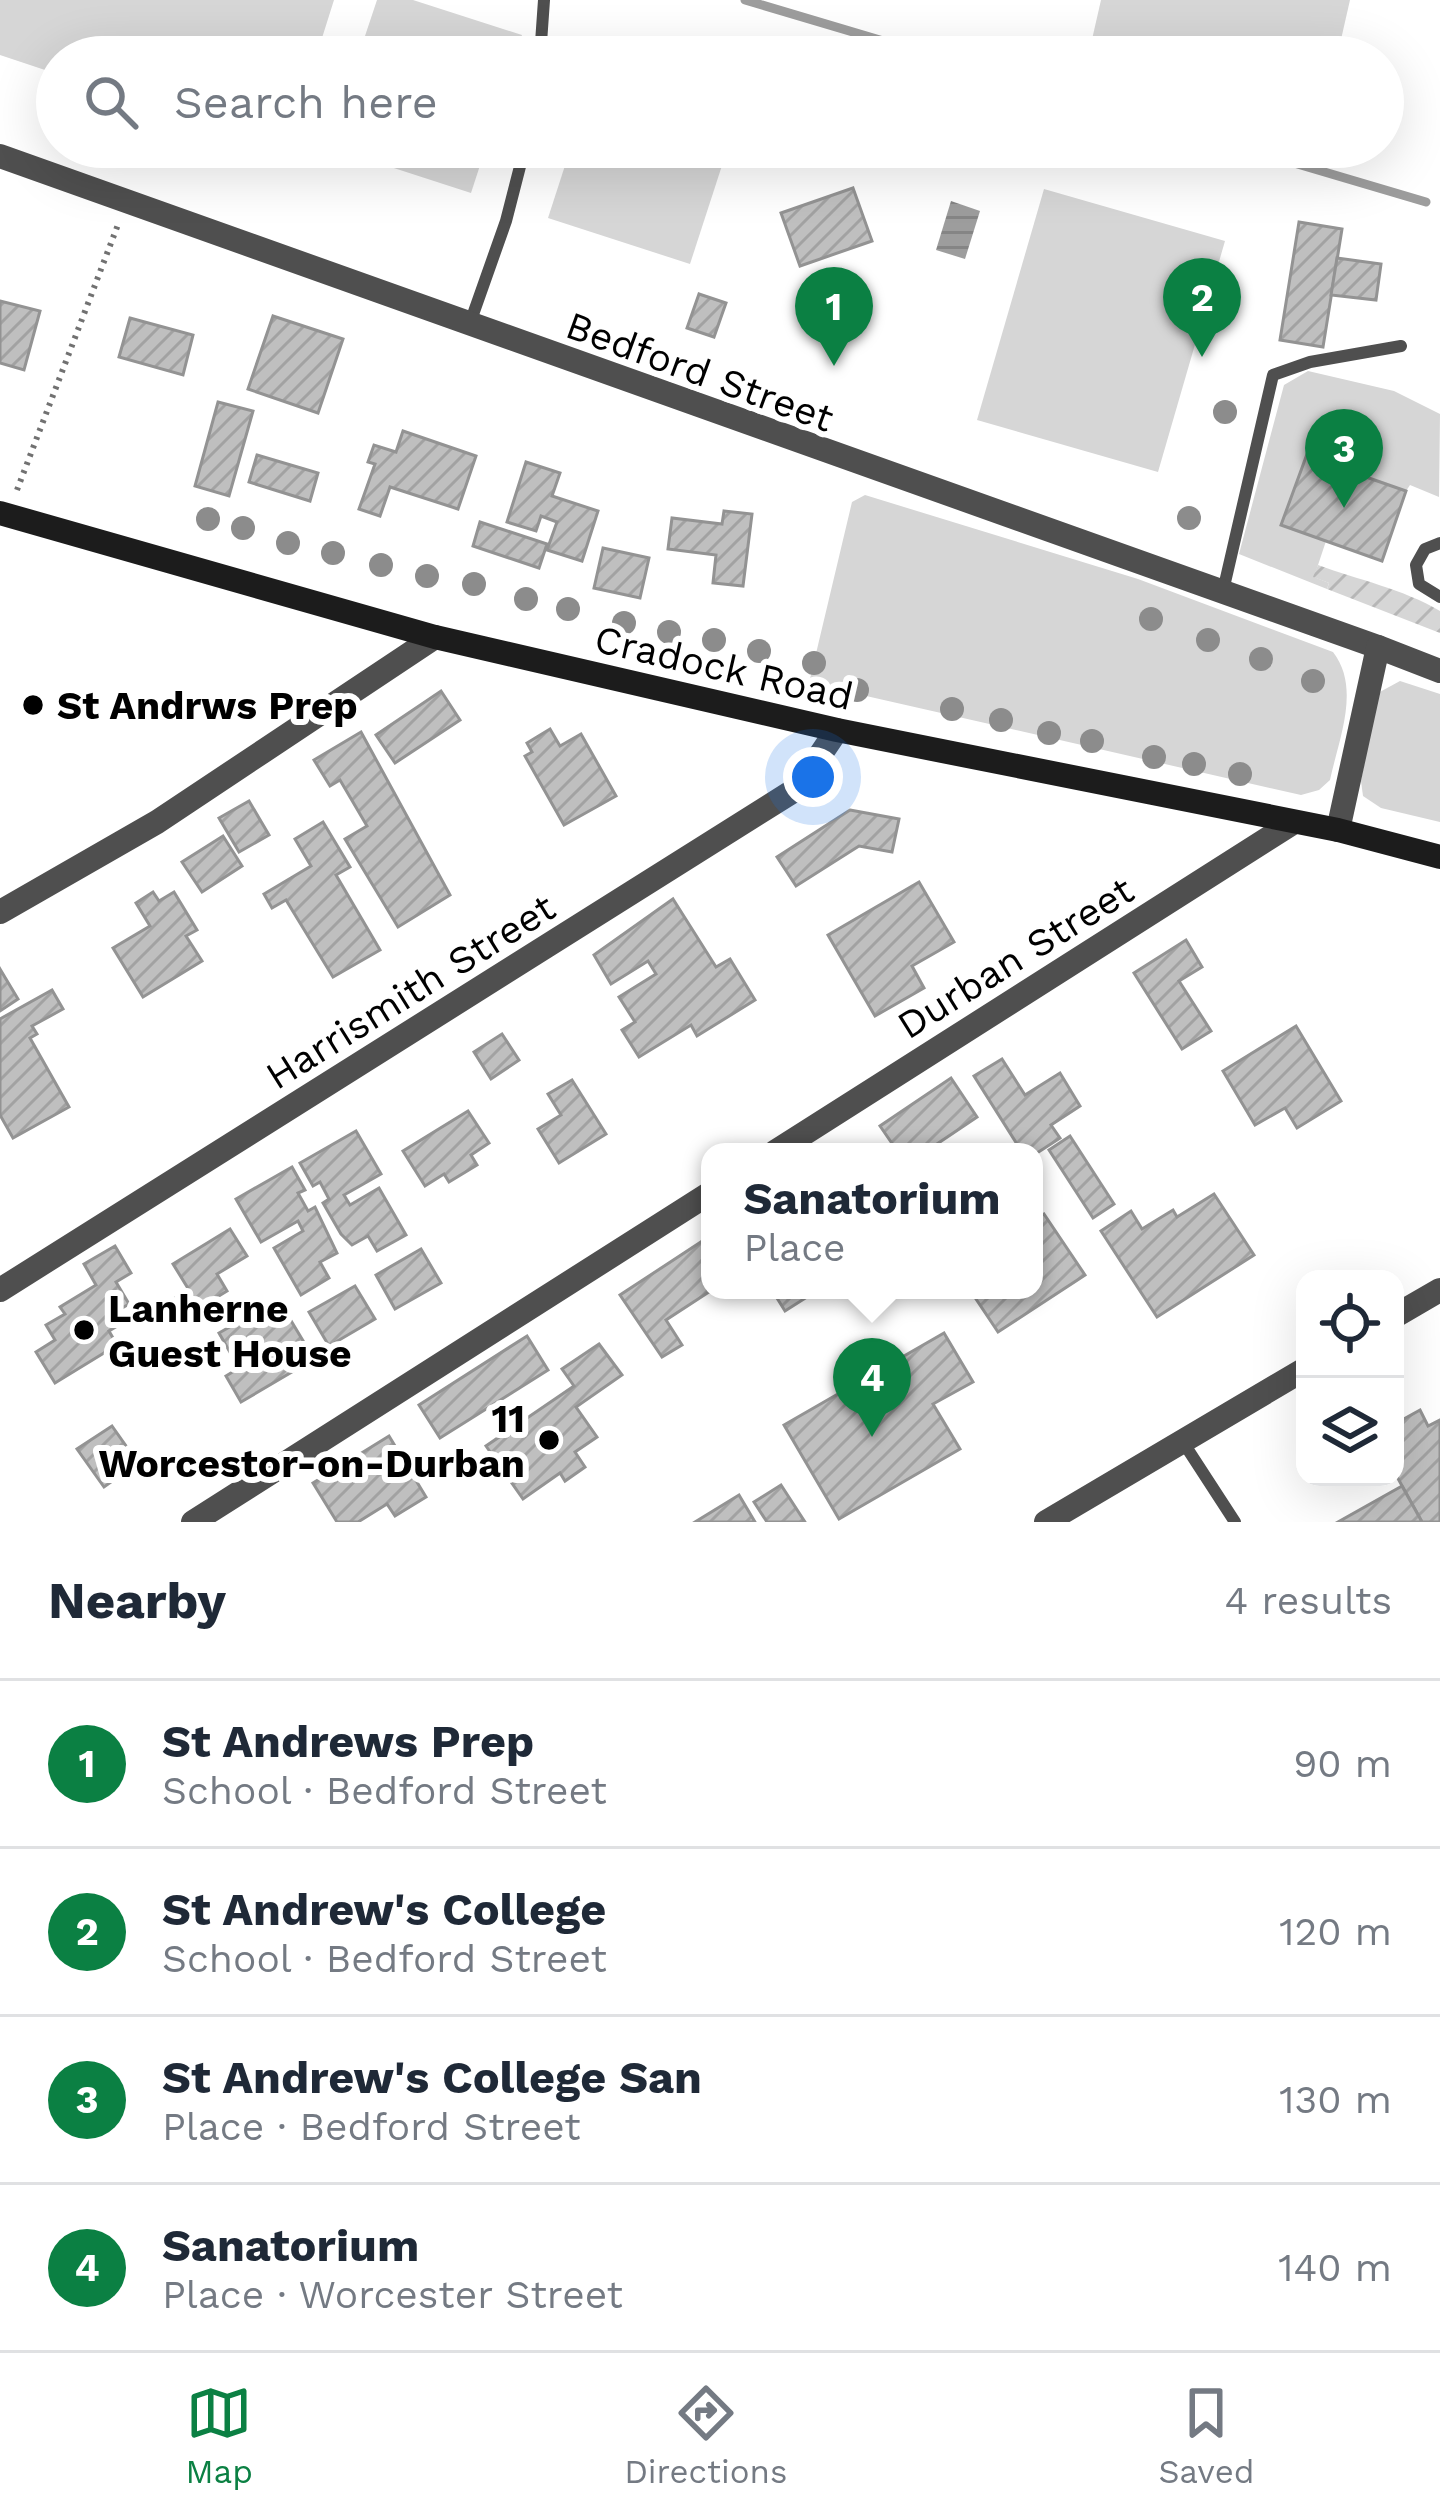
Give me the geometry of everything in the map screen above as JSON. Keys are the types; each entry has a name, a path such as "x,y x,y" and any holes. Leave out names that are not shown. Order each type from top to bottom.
{"main road":[{"name":"Cradock Road","path":"3,519 435,637 837,730 1338,830 1440,857"}],"street":[{"name":"Bedford Street","path":"0,156 1440,671"},
{"path":"0,912 157,822 435,637"},
{"path":"1338,830 1378,647"},
{"name":"Harrismith Street","path":"0,1290 798,788 837,730"},
{"name":"Durban Street","path":"789,1143 1294,822"},
{"path":"193,1522 701,1199"},
{"path":"1404,1311 1440,1290"},
{"path":"1046,1522 1296,1375"}],"lane":[{"path":"541,36 544,0"},
{"path":"469,326 520,168"},
{"path":"1223,592 1274,375 1310,362 1401,346"},
{"path":"1440,543 1419,556 1416,575 1426,591 1440,597"},
{"path":"1183,1442 1235,1522"}],"path":[{"path":"3,519 127,201"}],"shaded area":[{"path":"0,0 334,0 323,36 36,36 36,67 0,55"},
{"path":"377,0 413,0 522,35 522,36 365,36"},
{"path":"1101,0 1350,0 1342,36 1093,36"},
{"path":"394,168 479,168 471,193"},
{"path":"564,168 721,168 690,264 548,218"},
{"path":"1044,189 1225,241 1158,472 977,420"},
{"path":"951,201 980,211 965,259 936,250"},
{"path":"1308,371 1394,391 1440,414 1439,497 1410,485 1406,491 1366,477 1369,468 1309,447 1281,525 1326,541 1314,577 1329,583 1327,589 1239,554 1284,385"},
{"path":"865,495 1138,579 1333,652 1346,681 1347,697 1330,780 1319,790 1301,795 809,683 852,502"},
{"path":"1318,565 1426,603 1440,611 1440,633 1327,589 1329,583 1313,577"},
{"path":"1400,681 1440,694 1440,822 1381,808 1363,796 1361,781 1378,693"}],"building":[{"path":"853,188 872,241 800,266 781,213"},
{"path":"1299,222 1342,229 1323,347 1280,340"},
{"path":"1337,258 1381,264 1376,300 1331,295"},
{"path":"699,294 726,303 714,337 687,328"},
{"path":"0,301 40,311 24,370 0,363"},
{"path":"273,316 343,339 318,413 248,389"},
{"path":"130,318 193,335 183,375 119,357"},
{"path":"218,402 253,411 229,496 195,486"},
{"path":"403,431 476,456 458,509 390,487 380,516 359,509 375,464 368,462 374,445 396,452"},
{"path":"1310,446 1370,468 1366,477 1406,491 1382,561 1281,525"},
{"path":"257,455 318,473 310,501 249,482"},
{"path":"526,462 560,473 552,496 598,511 582,561 547,550 557,522 541,516 536,531 507,522"},
{"path":"724,511 752,514 743,586 713,583 716,555 668,549 672,518 722,524"},
{"path":"480,522 547,544 539,568 473,546"},
{"path":"603,548 649,558 640,598 594,588"},
{"path":"441,691 460,720 395,763 376,735"},
{"path":"550,729 560,746 581,734 616,796 564,825 525,756 532,752 527,743"},
{"path":"361,732 450,895 398,927 345,839 367,826 340,780 330,786 314,760"},
{"path":"249,801 269,835 239,852 219,818"},
{"path":"850,810 899,819 892,852 859,846 796,886 777,857"},
{"path":"323,822 350,867 336,875 380,950 333,977 286,900 272,908 264,894 311,866 295,839"},
{"path":"223,836 242,866 202,892 182,862"},
{"path":"919,882 954,942 912,966 924,988 875,1016 828,935"},
{"path":"153,892 159,901 174,892 197,930 186,936 202,961 143,997 113,948 150,926 136,903"},
{"path":"673,899 716,967 730,959 755,1000 697,1036 691,1025 639,1057 622,1030 635,1022 619,997 656,974 648,961 611,984 594,955"},
{"path":"1186,940 1202,967 1179,981 1211,1031 1182,1049 1134,973"},
{"path":"0,969 18,999 0,1011"},
{"path":"52,990 63,1009 32,1026 37,1034 30,1038 69,1107 13,1138 0,1115 0,1019"},
{"path":"1296,1026 1341,1101 1297,1128 1285,1108 1255,1125 1223,1071"},
{"path":"502,1034 519,1060 491,1079 474,1052"},
{"path":"1002,1059 1025,1095 1060,1073 1080,1106 1051,1125 1060,1138 1043,1149 1043,1143 1016,1143 974,1076"},
{"path":"951,1078 977,1117 938,1143 892,1143 880,1126"},
{"path":"572,1080 606,1134 559,1163 538,1129 561,1115 548,1094"},
{"path":"468,1111 489,1143 471,1155 477,1165 449,1182 444,1174 425,1186 403,1151"},
{"path":"356,1131 381,1174 344,1195 350,1205 379,1188 406,1235 377,1251 368,1236 352,1245 341,1234 323,1203 329,1199 320,1182 313,1186 300,1163"},
{"path":"1070,1136 1114,1204 1093,1218 1049,1150"},
{"path":"292,1167 305,1190 298,1193 308,1211 315,1207 337,1253 320,1262 329,1278 301,1295 274,1248 303,1231 298,1221 261,1242 236,1199"},
{"path":"1214,1194 1254,1255 1157,1317 1101,1231 1131,1211 1142,1229 1173,1210 1177,1217"},
{"path":"1043,1215 1085,1275 998,1332 976,1299 1043,1299"},
{"path":"230,1229 247,1256 217,1274 227,1291 186,1316 175,1298 189,1290 173,1264"},
{"path":"701,1242 701,1297 666,1320 682,1345 662,1357 620,1295"},
{"path":"115,1246 131,1273 116,1282 129,1304 117,1311 124,1322 109,1331 117,1345 55,1383 36,1352 55,1340 46,1325 65,1314 60,1307 96,1285 84,1264"},
{"path":"421,1249 441,1283 395,1309 376,1275"},
{"path":"355,1286 375,1319 329,1346 309,1312"},
{"path":"278,1299 314,1359 241,1402 226,1376 239,1368 219,1333"},
{"path":"778,1299 804,1299 785,1311"},
{"path":"944,1333 973,1382 933,1404 960,1449 839,1519 784,1425"},
{"path":"527,1336 548,1370 440,1438 419,1405"},
{"path":"599,1344 622,1375 576,1407 597,1437 575,1452 585,1467 565,1481 560,1473 523,1499 486,1446 574,1386 562,1369"},
{"path":"1420,1410 1428,1426 1440,1420 1440,1522 1422,1522 1402,1486 1404,1419"},
{"path":"112,1426 138,1463 104,1487 77,1449"},
{"path":"389,1436 426,1497 395,1516 387,1504 358,1522 337,1522 313,1483"},
{"path":"781,1485 805,1522 767,1522 754,1502"},
{"path":"1402,1486 1422,1522 1338,1522"},
{"path":"739,1495 755,1522 695,1522"}],"waterway":[{"path":"745,0 866,36"},
{"path":"1311,168 1426,202"}],"place":[{"name":"St Andrew's College","path":"1202,357"},
{"name":"St Andrews Prep","path":"834,366"},
{"name":"St Andrew's College San","path":"1344,508"},
{"name":"St Andrws Prep","path":"33,705"},
{"name":"Lanherne Guest House","path":"84,1330"},
{"name":"Sanatorium","path":"872,1437"},
{"name":"11 Worcestor-on-Durban","path":"549,1440"}]}
